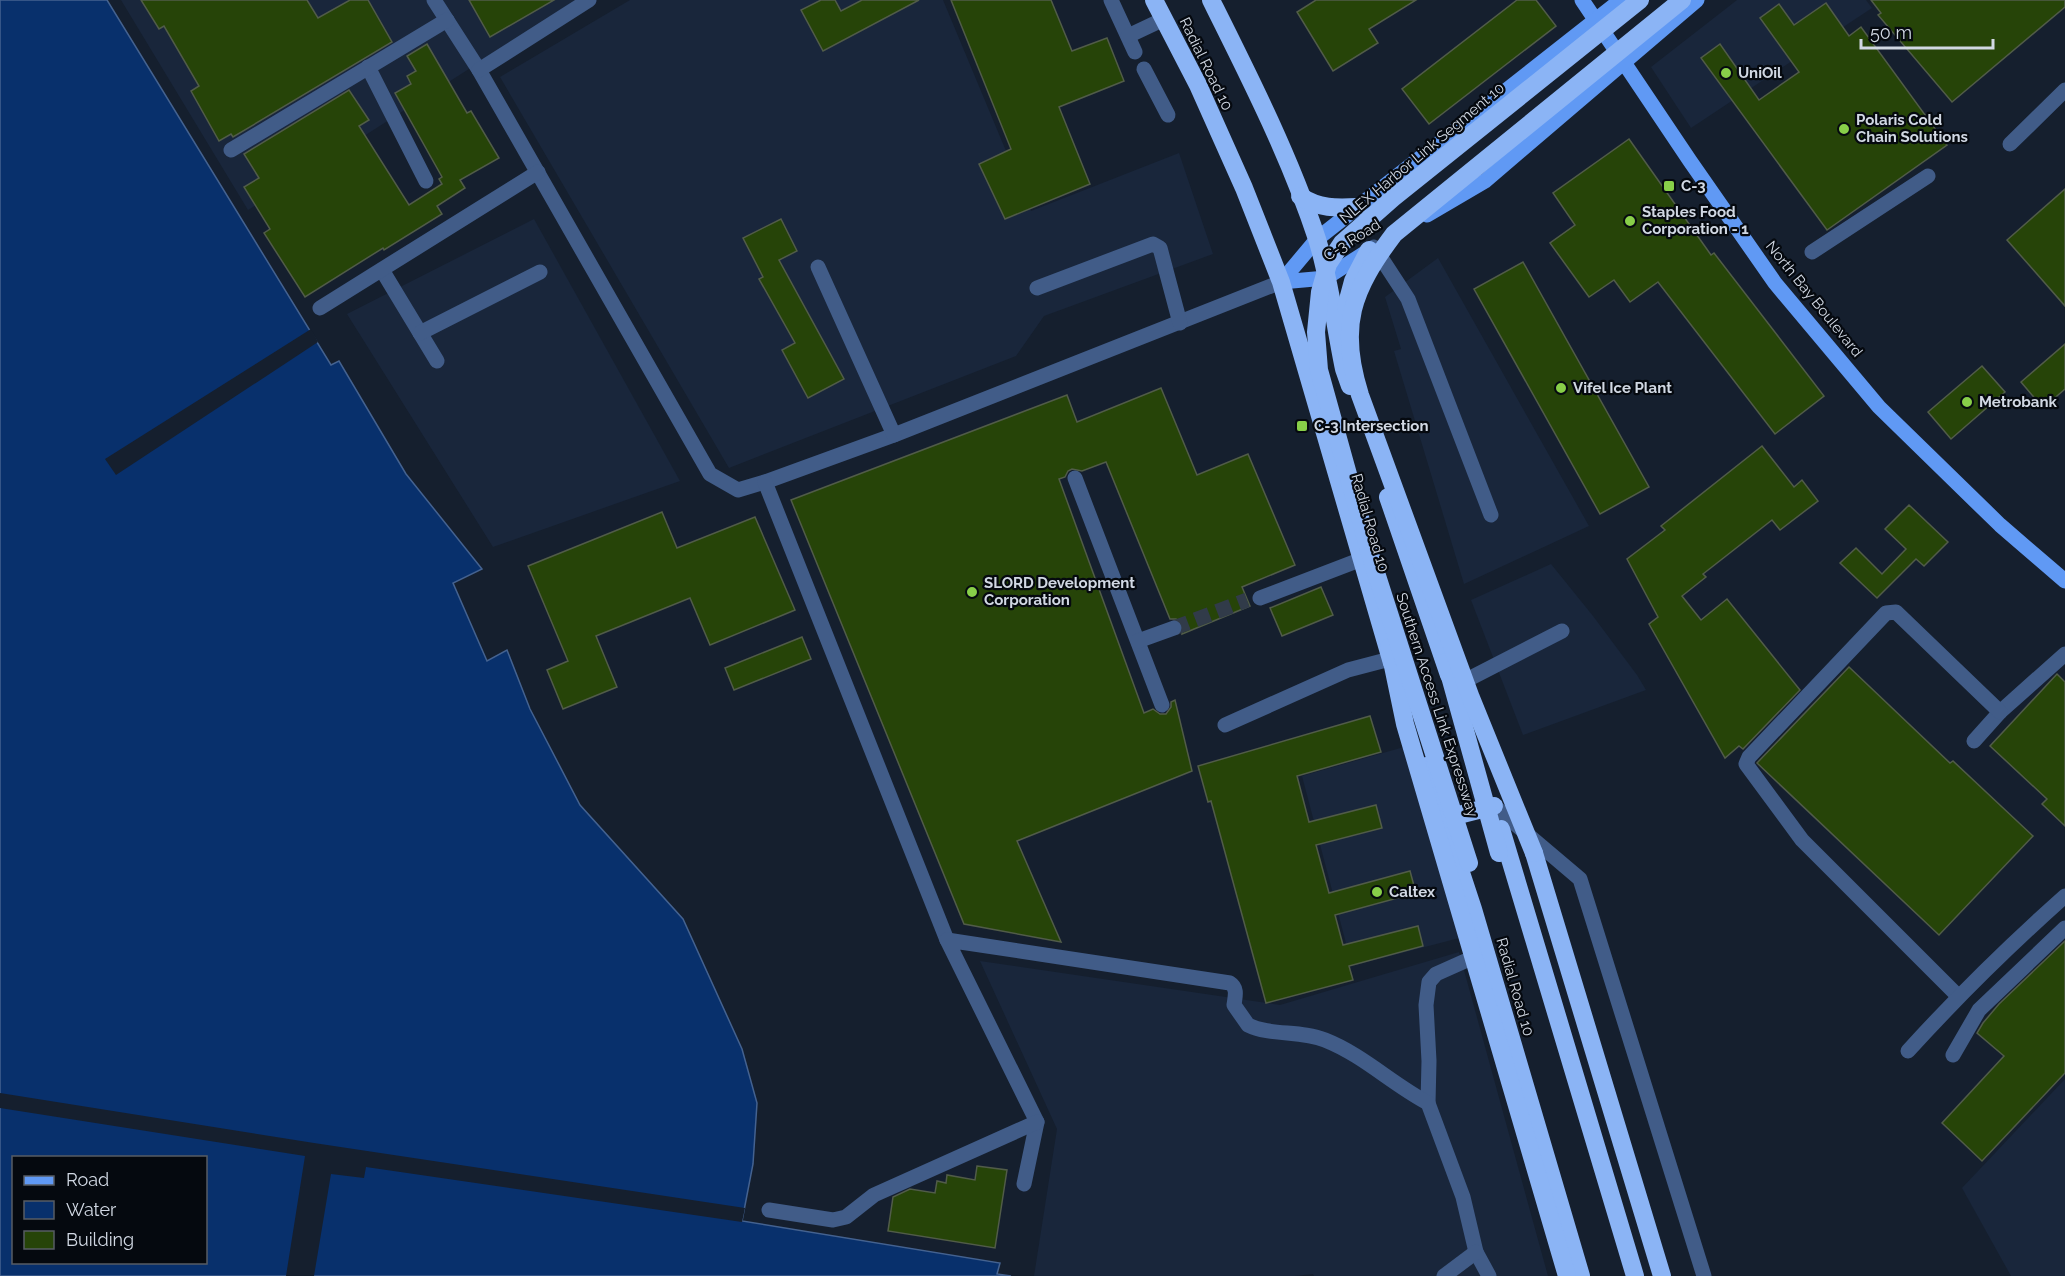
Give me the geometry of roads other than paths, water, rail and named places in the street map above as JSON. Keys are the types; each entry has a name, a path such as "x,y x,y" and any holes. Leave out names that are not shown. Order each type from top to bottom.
{"highway":[{"name":"Radial Road 10","path":"1154,0 1244,188 1281,282 1366,558 1390,659 1486,952 1581,1276"},
{"name":"Radial Road 10","path":"1210,0 1244,64 1317,239 1344,369 1494,806 1635,1276"},
{"name":"NLEX Harbor Link Segment 10","path":"1366,558 1319,370 1316,342 1317,315 1320,292 1328,264 1342,243 1393,198 1640,0"},
{"path":"1662,1276 1534,853 1471,698 1414,545 1353,371 1349,351 1349,332 1351,310 1355,298 1370,267 1394,234 1682,0"},
{"path":"1300,196 1325,207 1358,207"},
{"path":"1340,348 1344,313 1353,281 1371,249"},
{"name":"Southern Access Link Expressway","path":"1414,545 1499,853"},
{"path":"1366,558 1405,724 1567,1276"},
{"name":"Southern Access Link Expressway","path":"1366,558 1469,863"},
{"path":"1443,819 1494,806"}],"main road":[{"name":"North Bay Boulevard","path":"1582,0 1775,283 1879,407 2000,525 2065,581"},
{"name":"C-3 Road","path":"1281,282 1317,239 1621,0"},
{"name":"C-3 Road","path":"1281,282 1326,278 1485,181 1697,0"},
{"path":"1599,83 1616,78 1636,80"}],"street":[{"path":"434,0 479,70 710,474 738,490 894,435 1281,282"},
{"path":"479,70 589,0"},
{"path":"1111,0 1135,52"},
{"path":"1128,36 1164,19"},
{"path":"231,150 447,20"},
{"path":"368,68 426,181"},
{"path":"1144,69 1168,115"},
{"path":"2010,144 2065,90"},
{"path":"320,308 538,172"},
{"path":"1812,252 1928,176"},
{"path":"1037,288 1153,244 1160,248 1180,323"},
{"path":"1371,249 1408,299 1491,515"},
{"path":"818,267 894,435"},
{"path":"382,270 437,361"},
{"path":"420,333 540,272"},
{"path":"1075,478 1162,705"},
{"path":"765,482 947,940 1037,1122 1024,1184"},
{"path":"1260,598 1366,558"},
{"path":"1958,996 1802,840 1746,764 1749,757 1886,613 1896,612 2000,712"},
{"path":"1138,641 1174,628"},
{"path":"1453,687 1562,631"},
{"path":"1974,741 2000,712 2065,654"},
{"path":"1225,724 1348,670 1390,659"},
{"path":"1494,806 1580,879 1704,1276"},
{"path":"1908,1051 1958,996 2065,896"},
{"path":"1953,1055 1979,1010 2065,928"},
{"path":"947,940 1230,983 1236,991 1234,1005 1252,1028 1303,1034 1330,1042 1368,1064 1405,1091 1428,1103"},
{"path":"1486,952 1436,974 1429,982 1426,1005 1429,1061 1428,1103 1463,1197 1476,1252 1489,1276"},
{"path":"769,1210 832,1220 846,1217 873,1195 1037,1122"},
{"path":"1444,1276 1476,1252"}],"water":[{"path":"0,0 107,0 331,365 339,361 406,474 482,569 453,583 487,661 507,650 530,709 580,805 683,919 742,1049 757,1103 753,1164 742,1221 1000,1263 997,1274 1011,1276 0,1276"}],"tunnel":[{"path":"1174,628 1247,600"}],"place":[{"name":"UniOil","path":"1726,73"},
{"name":"Polaris Cold Chain Solutions","path":"1844,129"},
{"name":"C-3","path":"1669,186"},
{"name":"Staples Food Corporation - 1","path":"1630,221"},
{"name":"Vifel Ice Plant","path":"1561,388"},
{"name":"Metrobank","path":"1967,402"},
{"name":"C-3 Intersection","path":"1302,426"},
{"name":"SLORD Development Corporation","path":"972,592"},
{"name":"Caltex","path":"1377,892"}]}
